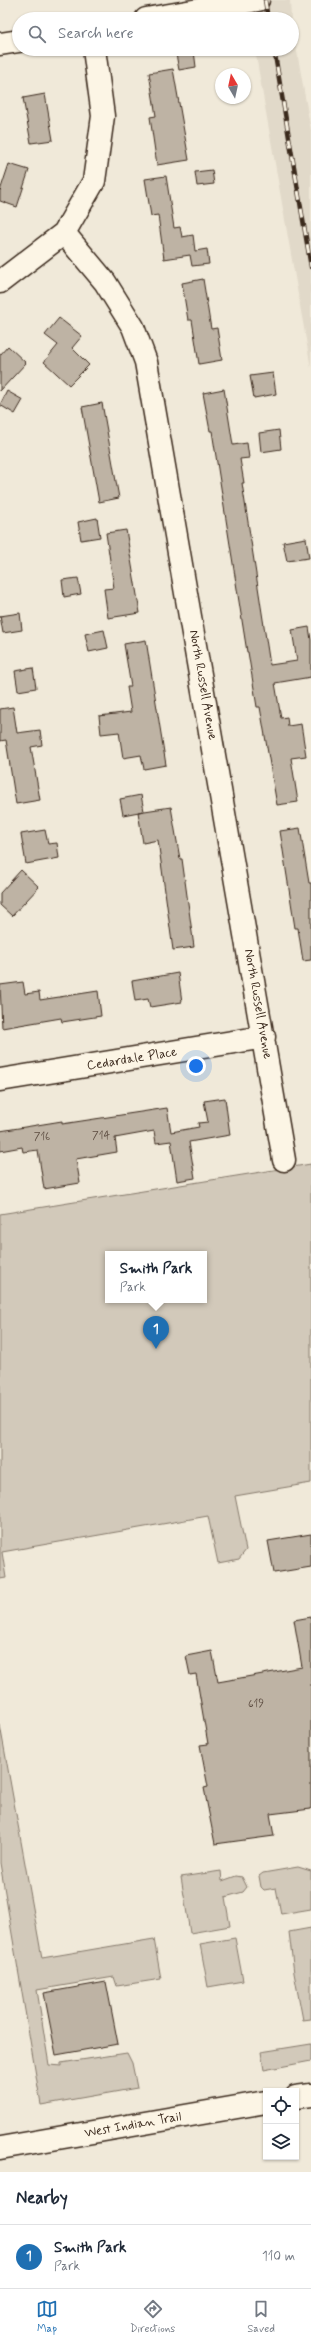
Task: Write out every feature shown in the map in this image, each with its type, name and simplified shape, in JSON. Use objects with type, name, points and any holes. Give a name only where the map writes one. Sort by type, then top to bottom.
[{"type":"street","points":[[175,12],[208,4],[258,0]]},
{"type":"street","points":[[0,44],[12,42]]},
{"type":"street","points":[[0,282],[64,233],[94,181],[103,116],[95,56]]},
{"type":"street","name":"North Russell Avenue","points":[[64,233],[104,282],[133,327],[146,362],[264,1037],[284,1160]]},
{"type":"street","name":"Cedardale Place","points":[[0,1080],[264,1037]]},
{"type":"street","points":[[299,2096],[311,2094]]},
{"type":"street","name":"West Indian Trail","points":[[0,2148],[263,2103]]},
{"type":"shaded area","points":[[253,0],[290,0],[291,12],[252,12]]},
{"type":"shaded area","points":[[256,56],[298,56],[311,131],[311,368]]},
{"type":"shaded area","points":[[311,1164],[311,1483],[235,1496],[246,1550],[239,1559],[218,1563],[208,1516],[2,1552],[6,1578],[0,1579],[0,1214]]},
{"type":"shaded area","points":[[0,1725],[42,1958],[154,1939],[161,1979],[117,1986],[114,1977],[37,1990],[49,2065],[61,2066],[61,2063],[127,2053],[132,2063],[137,2088],[41,2105],[0,1863]]},
{"type":"shaded area","points":[[298,1867],[311,1871],[311,1909],[281,1914],[276,1888],[264,1890],[261,1887],[259,1876],[263,1873]]},
{"type":"shaded area","points":[[221,1871],[222,1881],[236,1876],[242,1877],[247,1887],[243,1892],[225,1897],[230,1926],[190,1933],[181,1877]]},
{"type":"shaded area","points":[[311,1928],[311,2019],[303,2020],[294,1973],[289,1932]]},
{"type":"shaded area","points":[[235,1938],[243,1981],[208,1987],[200,1944]]},
{"type":"shaded area","points":[[311,2044],[311,2061],[264,2070],[261,2052]]},
{"type":"building","points":[[176,56],[195,56],[196,67],[179,70]]},
{"type":"building","points":[[173,69],[189,160],[157,165],[150,117],[156,116],[149,73]]},
{"type":"building","points":[[45,94],[53,140],[31,143],[23,98]]},
{"type":"building","points":[[9,164],[29,170],[17,207],[0,201],[0,191]]},
{"type":"building","points":[[212,170],[214,184],[197,186],[195,172]]},
{"type":"building","points":[[166,176],[174,228],[180,227],[182,237],[193,235],[195,251],[207,249],[209,264],[192,266],[190,255],[164,259],[158,215],[151,216],[145,179]]},
{"type":"building","points":[[203,279],[211,329],[217,328],[222,360],[199,364],[192,320],[188,320],[182,283]]},
{"type":"building","points":[[59,318],[82,336],[72,348],[89,365],[69,385],[44,362],[58,345],[45,335]]},
{"type":"building","points":[[8,346],[26,363],[0,391],[0,355]]},
{"type":"building","points":[[273,373],[276,394],[254,398],[250,376]]},
{"type":"building","points":[[224,389],[233,445],[247,443],[249,458],[240,459],[244,483],[242,483],[270,665],[297,661],[292,630],[309,627],[311,640],[311,677],[275,683],[281,718],[287,717],[288,726],[301,724],[306,756],[291,758],[298,802],[277,805],[260,707],[257,707],[247,652],[212,431],[210,431],[203,393]]},
{"type":"building","points":[[7,391],[23,400],[15,414],[0,405]]},
{"type":"building","points":[[102,403],[119,498],[99,502],[82,407]]},
{"type":"building","points":[[279,430],[281,449],[261,452],[259,433]]},
{"type":"building","points":[[97,518],[100,537],[81,540],[78,522]]},
{"type":"building","points":[[126,530],[140,613],[108,618],[104,589],[114,588],[106,533]]},
{"type":"building","points":[[306,538],[309,558],[287,561],[283,542]]},
{"type":"building","points":[[78,578],[81,594],[64,597],[62,580]]},
{"type":"building","points":[[20,613],[22,630],[3,633],[0,616]]},
{"type":"building","points":[[104,630],[108,648],[89,652],[85,634]]},
{"type":"building","points":[[146,640],[166,765],[144,769],[141,755],[123,758],[119,732],[101,734],[99,716],[131,712],[127,687],[131,687],[124,644]]},
{"type":"building","points":[[33,668],[36,688],[18,691],[15,671]]},
{"type":"building","points":[[13,707],[17,733],[40,730],[42,745],[31,747],[40,800],[16,804],[6,740],[0,741],[0,709]]},
{"type":"building","points":[[141,795],[144,811],[123,815],[120,799]]},
{"type":"building","points":[[171,807],[180,859],[182,859],[194,947],[173,950],[158,840],[143,843],[138,812]]},
{"type":"building","points":[[300,828],[309,883],[311,883],[311,960],[303,961],[298,928],[295,928],[280,831]]},
{"type":"building","points":[[45,830],[48,844],[57,843],[59,858],[26,864],[21,834]]},
{"type":"building","points":[[21,870],[39,887],[12,916],[0,905],[0,893]]},
{"type":"building","points":[[178,973],[182,1002],[150,1007],[148,999],[135,1001],[132,981]]},
{"type":"building","points":[[23,982],[25,994],[39,992],[40,1000],[98,991],[101,1016],[62,1022],[61,1018],[2,1028],[0,985]]},
{"type":"building","points":[[225,1098],[230,1135],[189,1142],[195,1178],[177,1181],[171,1141],[156,1143],[154,1131],[115,1138],[117,1152],[76,1159],[80,1183],[44,1189],[38,1150],[23,1152],[22,1147],[0,1151],[0,1131],[62,1121],[62,1124],[167,1108],[171,1132],[199,1127],[198,1123],[208,1122],[204,1101]]},
{"type":"building","points":[[311,1534],[311,1567],[274,1573],[268,1541]]},
{"type":"building","points":[[311,1617],[311,1809],[270,1814],[274,1836],[215,1844],[204,1788],[208,1787],[200,1745],[208,1744],[196,1674],[190,1675],[186,1656],[212,1651],[218,1682],[302,1667],[294,1620]]},
{"type":"building","points":[[106,1982],[118,2044],[56,2055],[44,1993]]},
{"type":"railway","points":[[265,0],[267,12]]},
{"type":"railway","points":[[275,56],[311,267]]},
{"type":"place","name":"Smith Park","points":[[156,1349]]}]
